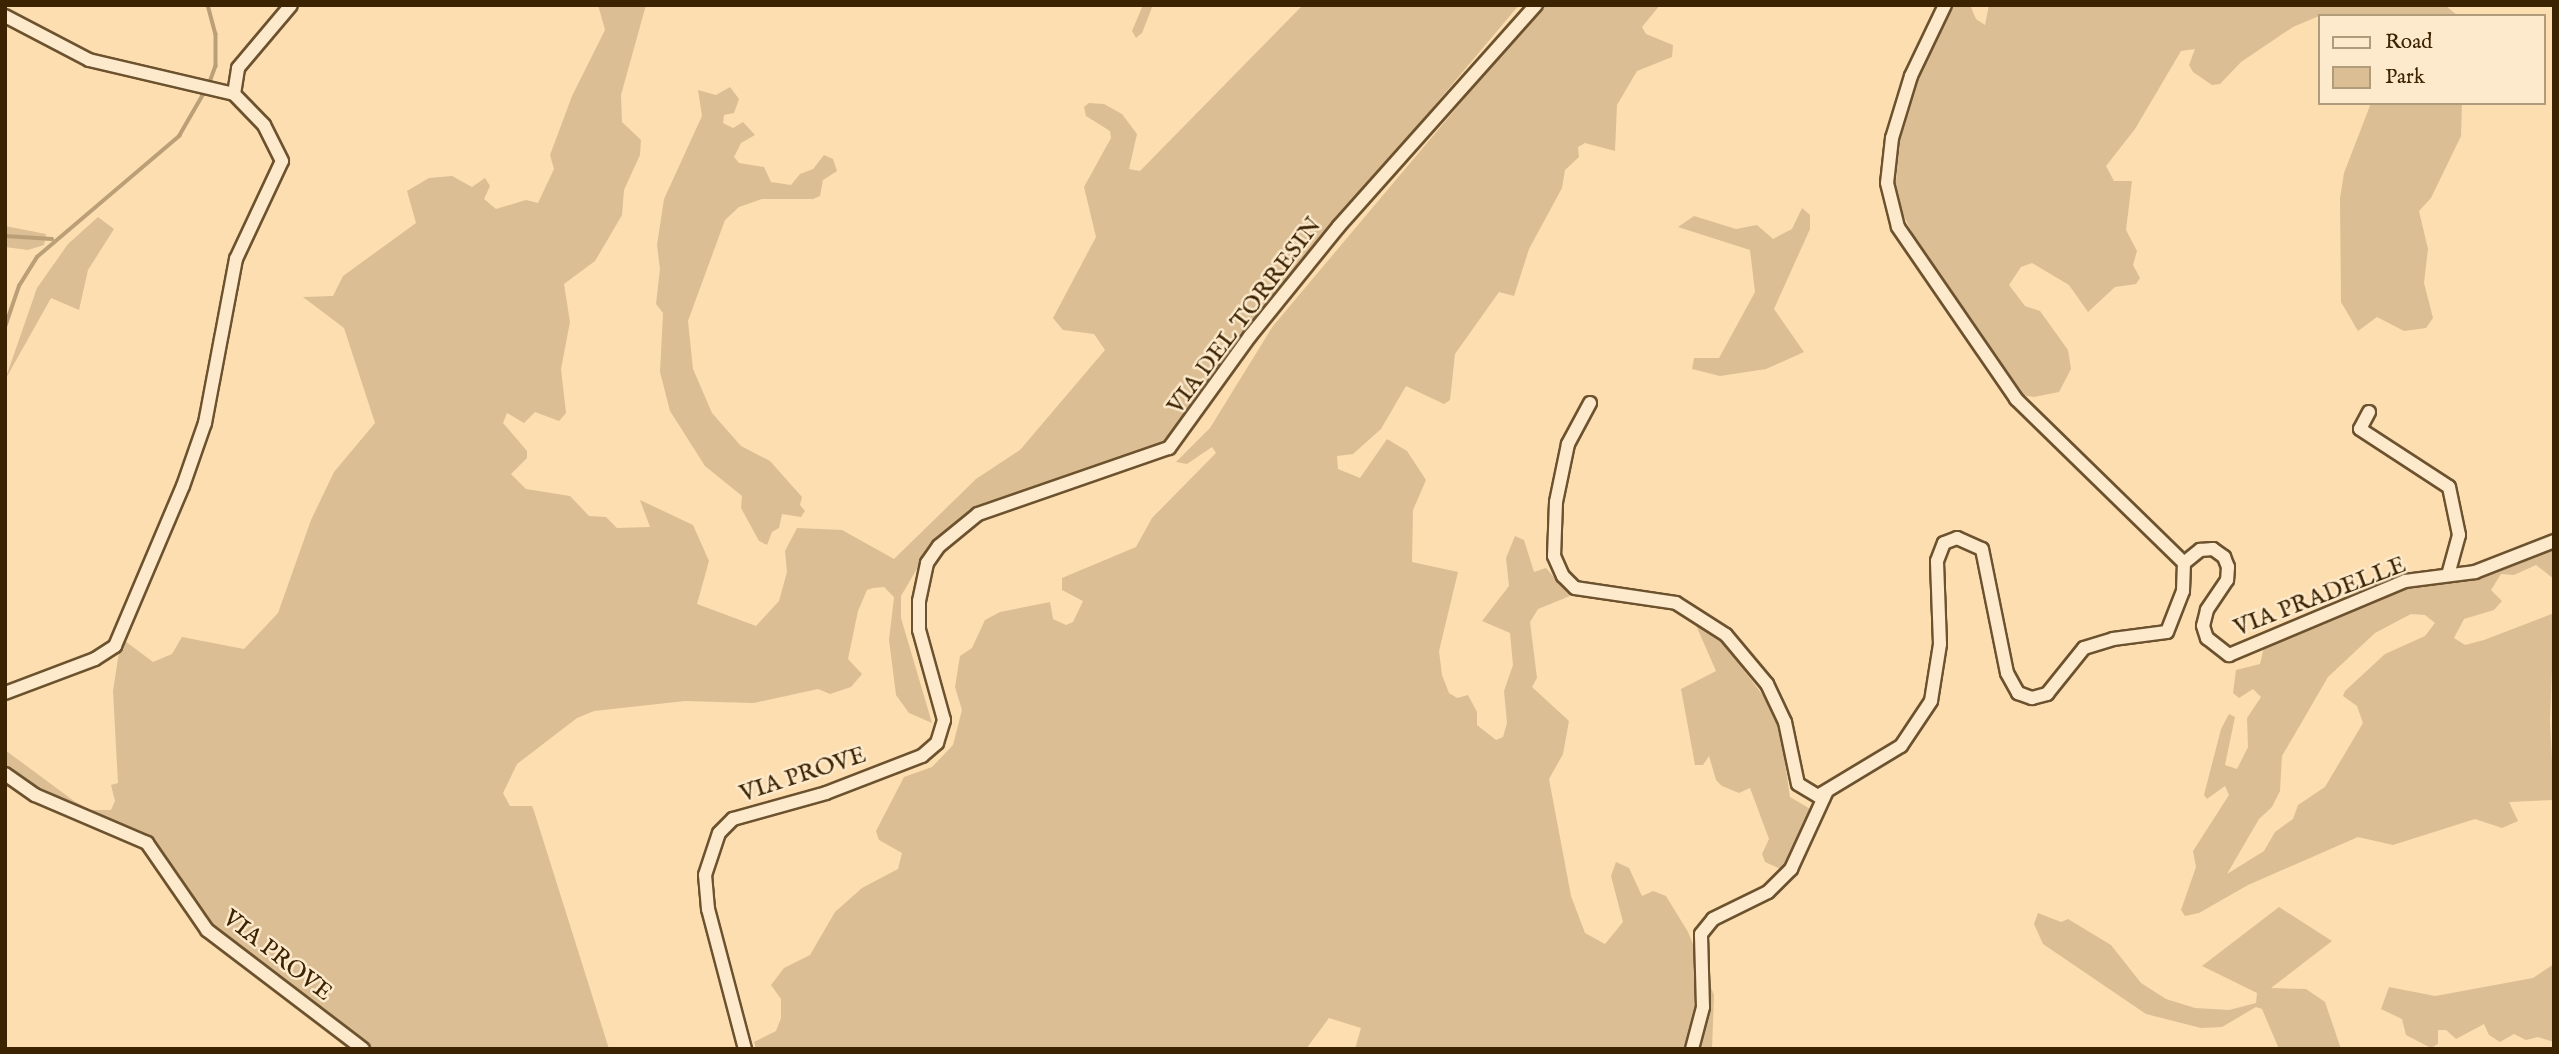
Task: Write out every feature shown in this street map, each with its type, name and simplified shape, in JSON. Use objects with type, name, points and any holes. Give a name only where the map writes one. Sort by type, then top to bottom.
[{"type":"street","points":[[230,93],[237,68],[292,5]]},
{"type":"street","name":"VIA DEL TORRESIN","points":[[928,563],[939,546],[978,514],[1169,449],[1250,336],[1339,226],[1536,5]]},
{"type":"street","points":[[1590,403],[1568,444],[1554,515],[1554,556],[1563,576],[1575,588],[1676,603],[1726,635],[1767,684],[1778,704],[1798,784],[1810,794],[1826,793],[1901,746],[1931,701],[1940,644],[1937,561],[1944,543],[1957,538],[1982,549],[2007,673],[2018,694],[2032,698],[2047,694],[2084,648],[2113,639],[2167,632],[2183,591],[2184,563],[2016,399],[1898,227],[1887,183],[1892,138],[1911,76],[1945,5]]},
{"type":"street","points":[[5,16],[89,60],[230,93],[264,125],[282,161],[236,259],[205,423],[183,486],[115,646],[95,659],[5,693]]},
{"type":"street","points":[[2369,412],[2360,429],[2449,486],[2459,535],[2448,575]]},
{"type":"street","name":"VIA PRADELLE","points":[[2184,563],[2200,550],[2213,549],[2224,557],[2227,580],[2207,610],[2203,625],[2207,638],[2229,655],[2404,581],[2475,572],[2554,541]]},
{"type":"street","name":"VIA PROVE","points":[[745,1049],[708,909],[705,875],[711,848],[733,819],[826,793],[922,756],[937,743],[944,720],[919,630],[919,601],[928,563]]},
{"type":"street","name":"VIA PROVE","points":[[5,774],[35,795],[146,844],[207,930],[363,1049]]},
{"type":"street","points":[[1692,1049],[1703,1007],[1698,950],[1702,934],[1713,919],[1768,892],[1791,869],[1826,793]]},
{"type":"green space","points":[[598,5],[646,5],[621,95],[622,122],[641,140],[640,155],[624,190],[622,215],[608,239],[595,261],[564,284],[570,322],[561,369],[566,413],[559,421],[535,412],[524,423],[507,413],[503,423],[527,451],[527,458],[511,474],[526,489],[570,496],[589,516],[606,517],[617,528],[650,527],[640,500],[693,525],[709,561],[697,604],[756,626],[779,601],[787,572],[785,551],[797,528],[842,530],[894,559],[976,479],[1020,450],[1105,350],[1094,334],[1063,330],[1053,318],[1096,237],[1084,187],[1111,138],[1110,131],[1086,116],[1084,107],[1089,103],[1104,104],[1122,114],[1137,134],[1129,169],[1140,171],[1303,5],[1519,5],[1254,320],[1175,441],[987,514],[925,555],[901,596],[901,618],[932,723],[909,713],[896,695],[889,640],[894,597],[884,587],[873,588],[867,590],[858,611],[848,659],[862,674],[851,687],[830,694],[818,689],[754,703],[685,701],[594,711],[577,718],[517,764],[503,793],[510,806],[532,806],[609,1049],[367,1049],[201,927],[145,840],[25,780],[5,765],[5,750],[74,801],[90,810],[111,810],[115,801],[111,785],[118,783],[113,691],[119,652],[125,641],[153,662],[172,654],[182,637],[244,649],[278,613],[311,520],[334,472],[375,423],[344,328],[303,297],[333,296],[343,276],[416,223],[407,191],[429,178],[452,176],[472,187],[485,178],[490,186],[484,199],[496,209],[526,200],[538,203],[554,169],[550,155],[572,96],[605,30]]},
{"type":"green space","points":[[1143,5],[1153,5],[1142,33],[1136,38],[1132,31]]},
{"type":"green space","points":[[1543,5],[1660,5],[1642,27],[1646,34],[1673,45],[1672,57],[1637,71],[1617,105],[1615,151],[1585,143],[1578,147],[1579,157],[1565,170],[1562,188],[1529,249],[1514,296],[1499,292],[1455,354],[1450,400],[1444,404],[1406,386],[1381,429],[1353,454],[1337,456],[1338,469],[1360,478],[1387,439],[1407,451],[1426,480],[1413,510],[1412,562],[1458,572],[1439,651],[1442,675],[1449,693],[1457,698],[1468,695],[1477,712],[1477,725],[1496,740],[1503,737],[1507,723],[1504,691],[1513,665],[1510,633],[1482,621],[1509,586],[1506,558],[1515,536],[1524,540],[1534,572],[1546,568],[1570,596],[1538,609],[1530,622],[1537,678],[1532,687],[1569,721],[1563,754],[1549,779],[1571,896],[1585,933],[1605,944],[1623,922],[1611,876],[1616,862],[1629,868],[1642,896],[1653,891],[1666,896],[1688,932],[1714,995],[1712,1049],[1355,1049],[1361,1028],[1329,1018],[1306,1049],[756,1049],[754,1042],[776,1031],[781,1018],[781,999],[771,985],[784,968],[810,955],[835,912],[862,888],[898,869],[902,853],[879,840],[876,831],[904,777],[932,767],[953,745],[962,710],[955,687],[960,656],[972,648],[985,620],[1000,612],[1050,602],[1053,619],[1066,625],[1073,622],[1083,601],[1062,590],[1062,578],[1136,547],[1152,518],[1216,453],[1212,447],[1187,464],[1176,462],[1210,428],[1273,326]]},
{"type":"green space","points":[[1947,5],[1970,5],[1976,19],[1985,25],[1989,5],[2445,5],[2456,14],[2318,14],[2318,16],[2293,27],[2241,62],[2220,84],[2212,85],[2193,72],[2189,65],[2195,49],[2181,51],[2135,129],[2106,166],[2114,181],[2132,181],[2126,230],[2137,251],[2133,265],[2140,278],[2136,284],[2115,287],[2088,312],[2069,285],[2032,263],[2021,267],[2009,285],[2025,306],[2040,311],[2068,350],[2071,369],[2059,392],[2034,397],[2022,395],[1921,251],[1895,198],[1900,117]]},
{"type":"green space","points":[[730,87],[739,99],[734,113],[724,115],[723,123],[733,128],[743,122],[755,135],[741,143],[734,157],[739,163],[764,167],[771,182],[791,185],[800,174],[813,169],[824,155],[833,159],[837,171],[823,180],[820,196],[813,199],[762,199],[739,207],[725,220],[688,321],[693,369],[712,413],[741,446],[770,461],[802,497],[800,505],[805,511],[801,517],[782,514],[779,528],[772,532],[767,545],[759,541],[741,508],[742,496],[705,466],[670,411],[660,372],[663,313],[656,304],[660,269],[657,245],[664,199],[702,116],[698,90],[716,95]]},
{"type":"green space","points":[[2370,105],[2462,105],[2461,136],[2431,198],[2419,211],[2428,249],[2424,283],[2433,318],[2426,328],[2404,331],[2377,317],[2358,331],[2341,302],[2340,198],[2344,173]]},
{"type":"green space","points":[[1802,208],[1810,215],[1810,229],[1774,309],[1804,352],[1766,369],[1720,376],[1692,369],[1694,358],[1719,358],[1755,292],[1750,250],[1678,227],[1694,216],[1736,229],[1757,225],[1773,239],[1792,229]]},
{"type":"green space","points":[[98,217],[114,229],[88,270],[79,310],[51,298],[5,380],[37,288],[68,244]]},
{"type":"green space","points":[[5,226],[46,234],[44,245],[28,250],[5,247]]},
{"type":"green space","points":[[2554,541],[2554,579],[2536,565],[2514,575],[2501,574],[2491,590],[2502,601],[2494,610],[2464,619],[2454,638],[2465,645],[2554,613],[2550,722],[2554,800],[2509,802],[2518,821],[2502,828],[2475,819],[2393,845],[2358,837],[2248,885],[2199,913],[2185,916],[2181,910],[2196,867],[2193,851],[2229,795],[2225,786],[2207,799],[2204,795],[2221,729],[2229,714],[2235,717],[2225,765],[2237,769],[2248,747],[2247,718],[2261,697],[2253,689],[2239,698],[2233,693],[2236,670],[2260,664],[2265,643],[2400,586]],"holes":[[[2411,614],[2425,615],[2435,623],[2425,636],[2385,654],[2345,691],[2343,696],[2357,706],[2363,723],[2325,787],[2298,805],[2293,819],[2275,832],[2264,851],[2227,874],[2259,819],[2272,807],[2280,791],[2282,756],[2328,677],[2375,633]]]},
{"type":"green space","points":[[1695,623],[1723,643],[1778,715],[1790,797],[1812,810],[1800,847],[1783,870],[1765,862],[1762,854],[1769,839],[1750,788],[1739,793],[1722,786],[1716,780],[1709,756],[1703,765],[1695,765],[1681,689],[1716,671]]},
{"type":"green space","points":[[2279,907],[2332,941],[2271,988],[2306,989],[2325,1002],[2341,1049],[2279,1049],[2262,1009],[2256,1007],[2222,1027],[2201,1028],[2146,1014],[2043,944],[2034,924],[2038,913],[2061,922],[2068,919],[2111,945],[2141,983],[2166,999],[2195,1008],[2229,1010],[2256,1003],[2257,993],[2202,966]]},
{"type":"green space","points":[[2554,964],[2554,1042],[2538,1037],[2526,1040],[2514,1034],[2500,1042],[2489,1035],[2484,1024],[2456,1039],[2446,1030],[2438,1030],[2438,1044],[2431,1048],[2406,1035],[2402,1019],[2381,1009],[2389,987],[2435,996],[2533,978]]},
{"type":"waterway","points":[[208,5],[216,34],[216,66],[209,85]]},
{"type":"waterway","points":[[5,327],[19,286],[37,257],[179,136],[205,91]]},
{"type":"waterway","points":[[5,236],[52,239]]}]
